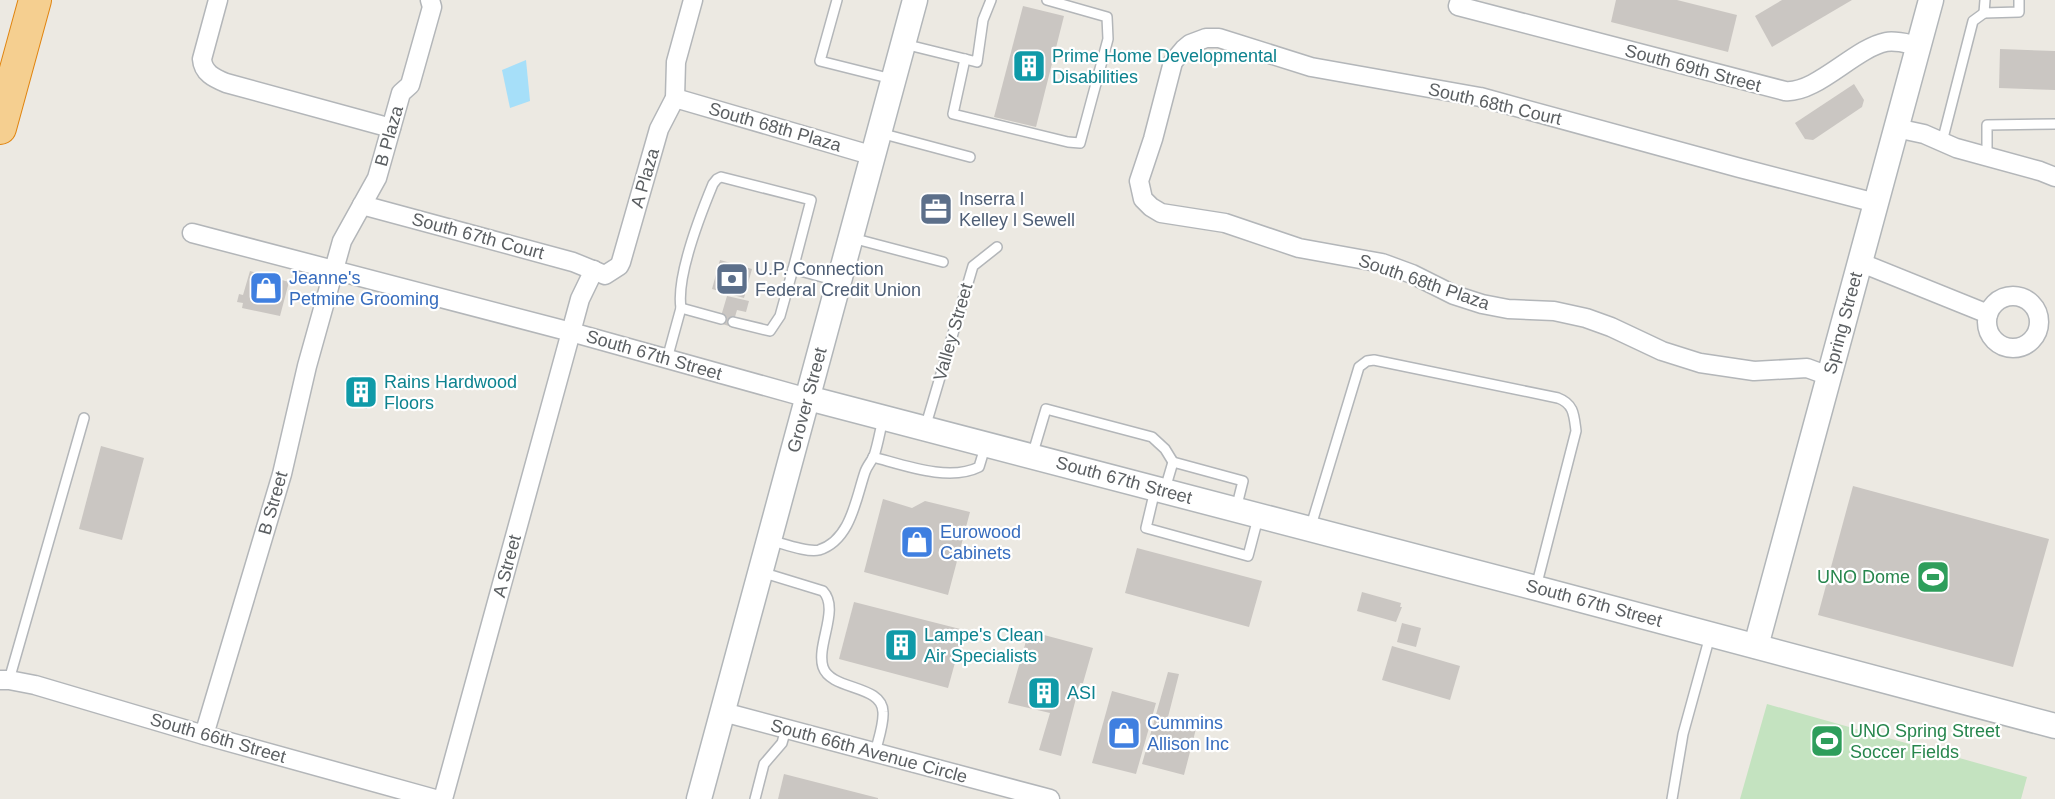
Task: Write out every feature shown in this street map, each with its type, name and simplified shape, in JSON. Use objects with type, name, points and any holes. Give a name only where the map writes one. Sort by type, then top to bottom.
[{"type":"highway","points":[[0,128],[36,0]]},
{"type":"street","points":[[218,0],[202,59],[202,64],[215,79],[391,128]]},
{"type":"street","name":"B Plaza","points":[[334,270],[342,241],[377,178],[401,93],[410,85],[432,7],[430,0]]},
{"type":"street","name":"A Plaza","points":[[594,270],[605,275],[619,266],[621,262],[659,129],[675,98],[675,62],[693,0]]},
{"type":"street","name":"Grover Street","points":[[699,799],[915,0]]},
{"type":"street","name":"Spring Street","points":[[1756,646],[1931,0]]},
{"type":"street","name":"South 69th Street","points":[[1459,3],[1785,92],[1804,88],[1870,48],[1883,43],[1899,42],[1919,46]]},
{"type":"street","name":"South 68th Court","points":[[1160,114],[1173,62],[1184,48],[1206,38],[1219,39],[1311,68],[1480,97],[1876,203]]},
{"type":"street","name":"South 68th Plaza","points":[[675,98],[877,145]]},
{"type":"street","name":"South 68th Plaza","points":[[1160,114],[1139,181],[1143,199],[1161,213],[1226,223],[1299,248],[1382,263],[1412,274],[1454,295],[1482,304],[1508,309],[1554,311],[1586,318],[1662,351],[1700,363],[1754,371],[1807,368],[1829,376]]},
{"type":"street","points":[[1896,128],[1924,134],[1956,148],[2055,177]]},
{"type":"street","name":"South 67th Court","points":[[362,205],[573,262],[594,270]]},
{"type":"street","name":"South 67th Street","points":[[192,233],[571,332],[808,398],[2055,726]]},
{"type":"street","points":[[1859,262],[1988,314]]},
{"type":"street","name":"B Street","points":[[204,735],[282,474],[334,270]]},
{"type":"street","points":[[571,332],[580,299],[594,270]]},
{"type":"street","name":"A Street","points":[[443,799],[571,332]]},
{"type":"street","name":"South 66th Street","points":[[4,680],[35,685],[435,799]]},
{"type":"street","name":"South 66th Avenue Circle","points":[[723,712],[1050,799]]},
{"type":"lane","points":[[837,0],[820,61],[894,80]]},
{"type":"lane","points":[[904,44],[976,62],[983,21],[991,0]]},
{"type":"lane","points":[[965,59],[953,114],[1080,143],[1108,39],[1107,16],[1047,0]]},
{"type":"lane","points":[[1984,13],[1985,0]]},
{"type":"lane","points":[[1942,142],[1972,21],[1984,13],[2019,12],[2019,0]]},
{"type":"lane","points":[[1987,156],[1987,125],[2055,124]]},
{"type":"lane","points":[[877,145],[970,158]]},
{"type":"lane","points":[[667,359],[681,308],[680,292],[694,233],[713,184],[721,177],[811,200],[780,316],[770,331],[733,322]]},
{"type":"lane","points":[[852,238],[943,261]]},
{"type":"lane","name":"Valley Street","points":[[925,428],[973,266],[997,247]]},
{"type":"lane","points":[[793,269],[839,282]]},
{"type":"lane","points":[[681,308],[721,319]]},
{"type":"lane","points":[[1310,529],[1359,367],[1367,361],[1374,360],[1558,398],[1566,401],[1572,408],[1576,431],[1536,588]]},
{"type":"lane","points":[[1032,456],[1046,409],[1152,437],[1166,449],[1173,462],[1243,481],[1236,509]]},
{"type":"lane","points":[[769,540],[813,551],[830,544],[848,524],[856,506],[866,470],[873,457],[883,417]]},
{"type":"lane","points":[[4,680],[84,418]]},
{"type":"lane","points":[[873,457],[909,467],[955,474],[969,472],[979,467],[986,443]]},
{"type":"lane","points":[[1173,462],[1160,489],[1146,528],[1248,556],[1259,515]]},
{"type":"lane","points":[[761,572],[823,591],[827,595],[829,605],[822,658],[823,668],[835,679],[876,697],[882,703],[884,713],[875,753]]},
{"type":"lane","points":[[1672,799],[1683,734],[1710,634]]},
{"type":"lane","points":[[755,799],[764,764],[782,743],[786,729]]},
{"type":"green space","name":"UNO Spring Street Soccer Fields","points":[[1767,704],[2027,777],[2021,799],[1740,799]]},
{"type":"water","points":[[526,60],[530,101],[510,108],[502,70]]},
{"type":"building","points":[[1616,0],[1677,0],[1737,15],[1728,52],[1611,22]]},
{"type":"building","points":[[1782,0],[1852,0],[1772,47],[1755,16]]},
{"type":"building","name":"Prime Home Developmental Disabilities","points":[[1023,6],[1064,16],[1036,127],[994,117]]},
{"type":"building","points":[[2000,49],[2055,51],[2055,90],[1999,88]]},
{"type":"building","points":[[1854,84],[1864,100],[1862,107],[1813,140],[1805,139],[1795,123]]},
{"type":"building","name":"U.P. Connection Federal Credit Union","points":[[720,260],[752,269],[744,298],[712,289]]},
{"type":"building","name":"Jeanne's Petmine Grooming","points":[[250,271],[289,282],[280,316],[242,308],[243,303],[237,302],[239,294],[243,295]]},
{"type":"building","points":[[727,296],[749,301],[746,312],[737,310],[732,327],[719,323]]},
{"type":"building","name":"Rains Hardwood Floors","points":[[355,375],[374,380],[367,409],[348,404]]},
{"type":"building","points":[[101,446],[144,458],[122,540],[79,529]]},
{"type":"building","name":"UNO Dome","points":[[1853,486],[2049,539],[2013,667],[1818,615]]},
{"type":"building","name":"Eurowood Cabinets","points":[[883,499],[912,508],[925,501],[970,512],[948,595],[864,572]]},
{"type":"building","points":[[1137,548],[1262,581],[1249,627],[1125,593]]},
{"type":"building","points":[[1362,592],[1401,603],[1400,607],[1402,607],[1396,622],[1357,611]]},
{"type":"building","name":"Lampe's Clean Air Specialists","points":[[854,602],[964,630],[948,688],[839,659]]},
{"type":"building","points":[[1402,623],[1421,628],[1416,647],[1397,642]]},
{"type":"building","name":"ASI","points":[[1029,631],[1093,648],[1083,683],[1080,683],[1061,756],[1039,750],[1050,713],[1008,703]]},
{"type":"building","points":[[1392,646],[1460,666],[1450,700],[1382,680]]},
{"type":"building","points":[[1168,672],[1179,674],[1168,717],[1197,725],[1184,775],[1142,764]]},
{"type":"building","name":"Cummins Allison Inc","points":[[1112,691],[1156,703],[1136,774],[1092,763]]},
{"type":"building","points":[[784,774],[878,798],[878,799],[778,799]]},
{"type":"place","name":"Prime Home Developmental Disabilities","points":[[1029,66]]},
{"type":"place","name":"Inserra l Kelley l Sewell","points":[[936,209]]},
{"type":"place","name":"U.P. Connection Federal Credit Union","points":[[732,279]]},
{"type":"place","name":"Jeanne's Petmine Grooming","points":[[266,288]]},
{"type":"place","name":"Rains Hardwood Floors","points":[[361,392]]},
{"type":"place","name":"Eurowood Cabinets","points":[[917,542]]},
{"type":"place","name":"UNO Dome","points":[[1933,577]]},
{"type":"place","name":"Lampe's Clean Air Specialists","points":[[901,645]]},
{"type":"place","name":"ASI","points":[[1044,693]]},
{"type":"place","name":"Cummins Allison Inc","points":[[1124,733]]},
{"type":"place","name":"UNO Spring Street Soccer Fields","points":[[1827,741]]}]
